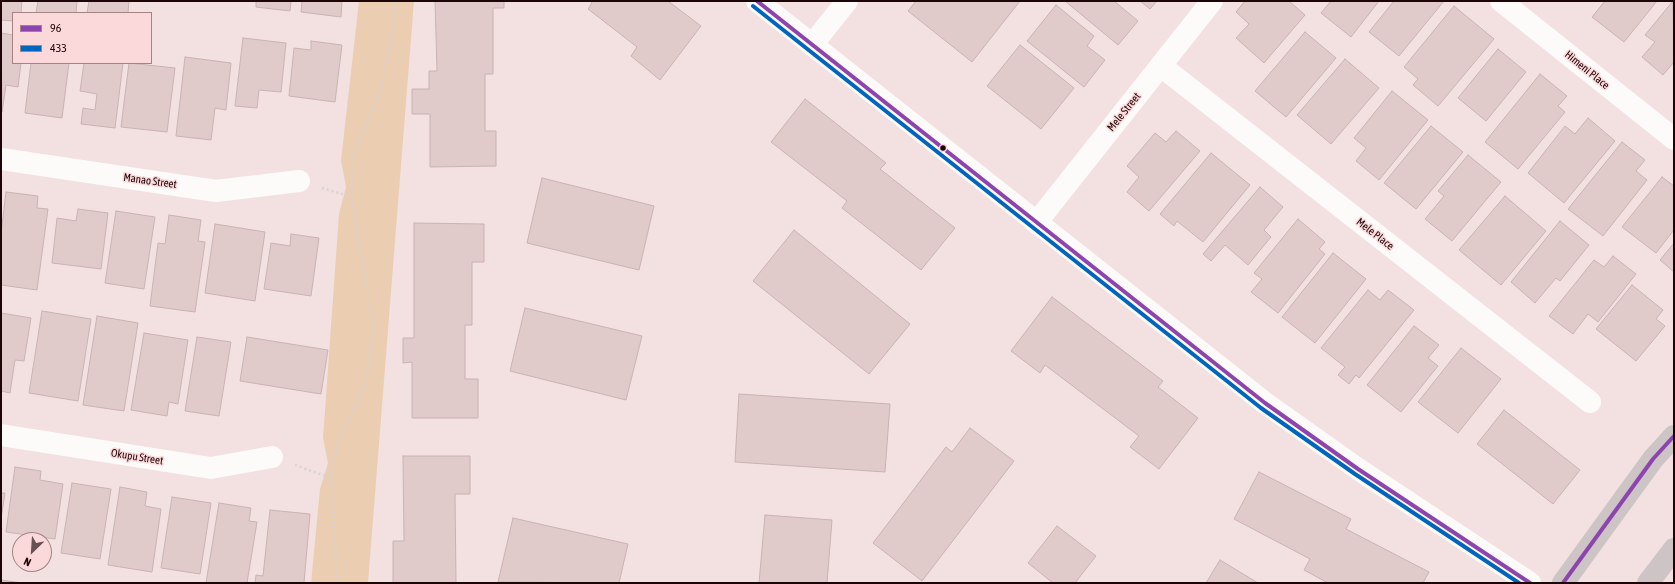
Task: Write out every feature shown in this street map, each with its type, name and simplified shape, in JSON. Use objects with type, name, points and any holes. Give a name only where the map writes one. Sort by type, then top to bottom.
[{"type":"main road","points":[[1562,583],[1653,459],[1674,436]]},
{"type":"main road","points":[[1648,583],[1674,549]]},
{"type":"street","points":[[757,1],[1265,403],[1358,469],[1530,583]]},
{"type":"street","points":[[812,45],[847,1]]},
{"type":"street","name":"Mele Street","points":[[1036,223],[1212,1]]},
{"type":"street","name":"Himeni Place","points":[[1501,1],[1674,139]]},
{"type":"street","name":"Mele Place","points":[[1161,66],[1590,402]]},
{"type":"street","name":"Manao Street","points":[[1,159],[216,191],[299,181]]},
{"type":"street","name":"Okupu Street","points":[[1,435],[211,468],[272,457]]},
{"type":"path","points":[[338,583],[331,478],[337,445],[365,385],[374,328],[352,197],[352,161],[382,85],[392,35],[395,1]]},
{"type":"path","points":[[299,181],[352,197]]},
{"type":"path","points":[[272,457],[331,478]]},
{"type":"shaded area","points":[[359,1],[414,1],[368,583],[311,583],[320,489],[328,463],[323,438],[339,214],[346,187],[341,160]]},
{"type":"building","points":[[1,1],[22,1],[21,12],[12,12],[12,21],[1,20]]},
{"type":"building","points":[[38,1],[77,1],[76,12],[36,12]]},
{"type":"building","points":[[89,1],[129,1],[128,12],[87,12]]},
{"type":"building","points":[[256,1],[291,1],[290,11],[256,7]]},
{"type":"building","points":[[302,1],[342,1],[341,17],[301,12]]},
{"type":"building","points":[[435,1],[504,1],[504,8],[493,8],[493,74],[485,74],[485,131],[496,131],[496,166],[430,167],[430,114],[412,114],[412,89],[429,89],[429,71],[437,71]]},
{"type":"building","points":[[590,1],[668,1],[701,26],[660,80],[631,56],[637,47],[588,9],[592,3]]},
{"type":"building","points":[[916,1],[1020,1],[972,62],[908,11]]},
{"type":"building","points":[[1065,1],[1114,1],[1138,21],[1118,45]]},
{"type":"building","points":[[1140,1],[1157,1],[1150,9]]},
{"type":"building","points":[[1245,1],[1289,1],[1305,15],[1264,63],[1236,38],[1249,24],[1236,12]]},
{"type":"building","points":[[1331,1],[1379,1],[1351,37],[1321,13]]},
{"type":"building","points":[[1394,1],[1444,1],[1399,56],[1369,32]]},
{"type":"building","points":[[1605,1],[1657,1],[1624,42],[1592,17]]},
{"type":"building","points":[[1673,1],[1674,62],[1663,75],[1642,57],[1655,42],[1645,35]]},
{"type":"building","points":[[1056,5],[1094,36],[1087,46],[1105,60],[1084,87],[1027,41]]},
{"type":"building","points":[[1454,6],[1494,39],[1438,106],[1413,85],[1418,79],[1404,67]]},
{"type":"building","points":[[1305,32],[1336,58],[1286,117],[1255,91]]},
{"type":"building","points":[[1,33],[12,35],[12,64],[21,64],[18,87],[6,85],[2,112]]},
{"type":"building","points":[[243,38],[286,43],[281,92],[259,90],[257,108],[235,106]]},
{"type":"building","points":[[311,41],[342,45],[335,102],[289,96],[294,48],[311,50]]},
{"type":"building","points":[[1020,45],[1074,88],[1041,129],[987,86]]},
{"type":"building","points":[[1498,49],[1526,72],[1486,121],[1458,98]]},
{"type":"building","points":[[185,57],[231,63],[226,110],[215,108],[211,140],[176,136]]},
{"type":"building","points":[[1345,59],[1379,88],[1331,144],[1297,115]]},
{"type":"building","points":[[31,64],[69,64],[62,118],[25,113]]},
{"type":"building","points":[[84,64],[123,64],[115,128],[81,124],[83,108],[95,110],[97,94],[80,91]]},
{"type":"building","points":[[129,64],[175,68],[167,132],[121,127]]},
{"type":"building","points":[[1540,74],[1567,96],[1558,106],[1565,112],[1518,169],[1485,142]]},
{"type":"building","points":[[1392,91],[1428,120],[1379,180],[1356,161],[1366,148],[1354,138]]},
{"type":"building","points":[[805,99],[886,163],[880,169],[955,228],[921,270],[842,208],[847,201],[771,142]]},
{"type":"building","points":[[1588,118],[1615,141],[1564,203],[1528,173],[1565,126],[1575,134]]},
{"type":"building","points":[[1431,126],[1463,152],[1416,209],[1384,183]]},
{"type":"building","points":[[1176,131],[1200,151],[1149,211],[1127,192],[1139,177],[1127,166],[1155,133],[1166,142]]},
{"type":"building","points":[[1622,142],[1645,160],[1636,171],[1647,180],[1603,236],[1568,209]]},
{"type":"building","points":[[1211,153],[1250,185],[1203,242],[1177,221],[1174,226],[1160,214]]},
{"type":"building","points":[[1468,155],[1501,182],[1452,241],[1425,219],[1444,196],[1438,191]]},
{"type":"building","points":[[1662,177],[1674,186],[1674,230],[1656,253],[1622,227]]},
{"type":"building","points":[[542,178],[654,206],[639,270],[527,243]]},
{"type":"building","points":[[1260,187],[1283,207],[1264,230],[1271,237],[1248,265],[1225,245],[1211,261],[1203,254]]},
{"type":"building","points":[[6,192],[38,196],[37,208],[48,209],[37,290],[1,285],[1,234]]},
{"type":"building","points":[[1505,196],[1546,231],[1501,285],[1459,250]]},
{"type":"building","points":[[78,209],[108,213],[101,269],[52,263],[57,218],[76,221]]},
{"type":"building","points":[[116,211],[155,217],[144,289],[105,283]]},
{"type":"building","points":[[169,215],[201,220],[198,241],[205,242],[195,312],[150,306],[158,243],[165,244]]},
{"type":"building","points":[[1298,219],[1325,242],[1319,249],[1325,254],[1278,313],[1251,292],[1262,279],[1254,273]]},
{"type":"building","points":[[1560,221],[1589,245],[1560,281],[1556,278],[1535,303],[1511,282]]},
{"type":"building","points":[[414,223],[484,224],[484,262],[472,262],[472,325],[465,325],[465,379],[478,379],[478,418],[412,418],[412,362],[403,363],[403,338],[414,338]]},
{"type":"building","points":[[215,224],[265,232],[255,301],[205,293]]},
{"type":"building","points":[[794,230],[910,324],[869,374],[753,281]]},
{"type":"building","points":[[291,234],[319,238],[311,296],[264,289],[271,243],[290,246]]},
{"type":"building","points":[[1674,243],[1674,272],[1660,260]]},
{"type":"building","points":[[1333,253],[1366,279],[1315,343],[1282,317]]},
{"type":"building","points":[[1613,256],[1636,274],[1598,322],[1588,314],[1573,334],[1549,316],[1594,260],[1604,267]]},
{"type":"building","points":[[1632,285],[1663,310],[1656,319],[1665,326],[1636,361],[1596,329]]},
{"type":"building","points":[[1368,290],[1380,300],[1388,290],[1414,310],[1359,378],[1356,375],[1349,384],[1338,375],[1345,367],[1321,348]]},
{"type":"building","points":[[1052,297],[1163,381],[1158,387],[1198,418],[1159,469],[1130,447],[1139,436],[1045,365],[1040,373],[1011,351]]},
{"type":"building","points":[[525,308],[642,336],[626,400],[510,371]]},
{"type":"building","points":[[42,311],[91,319],[78,401],[29,393]]},
{"type":"building","points":[[1,313],[31,318],[24,361],[15,360],[10,393],[1,391]]},
{"type":"building","points":[[97,316],[138,323],[124,411],[83,405]]},
{"type":"building","points":[[1414,326],[1439,345],[1428,358],[1438,366],[1401,412],[1367,385]]},
{"type":"building","points":[[144,333],[188,340],[178,404],[169,402],[167,416],[131,410]]},
{"type":"building","points":[[197,337],[231,342],[219,416],[185,411]]},
{"type":"building","points":[[247,337],[328,350],[321,394],[240,381]]},
{"type":"building","points":[[1461,348],[1501,379],[1458,433],[1418,402]]},
{"type":"building","points":[[739,394],[890,404],[885,472],[735,462]]},
{"type":"building","points":[[1504,410],[1580,470],[1553,504],[1477,444]]},
{"type":"building","points":[[970,428],[1014,461],[922,581],[873,543],[946,447],[952,452]]},
{"type":"building","points":[[403,456],[470,456],[470,494],[455,494],[456,583],[393,583],[393,541],[404,541]]},
{"type":"building","points":[[15,467],[41,471],[40,480],[63,484],[55,539],[52,539],[52,532],[6,532]]},
{"type":"building","points":[[1259,472],[1351,519],[1346,529],[1429,572],[1423,583],[1328,583],[1304,570],[1310,559],[1234,519]]},
{"type":"building","points":[[72,483],[111,489],[100,559],[61,553]]},
{"type":"building","points":[[120,487],[147,492],[145,506],[161,509],[152,572],[108,565]]},
{"type":"building","points":[[1,493],[5,493],[1,519]]},
{"type":"building","points":[[172,497],[211,503],[200,574],[161,568]]},
{"type":"building","points":[[219,503],[251,508],[249,521],[257,522],[247,583],[206,583]]},
{"type":"building","points":[[270,510],[310,514],[304,583],[255,583],[256,575],[263,576]]},
{"type":"building","points":[[765,515],[832,520],[827,583],[759,583]]},
{"type":"building","points":[[513,518],[628,544],[619,583],[498,582]]},
{"type":"building","points":[[1057,526],[1096,556],[1075,583],[1053,583],[1028,563]]},
{"type":"building","points":[[1220,560],[1258,583],[1206,583]]},
{"type":"building","points":[[1,580],[22,583],[1,583]]},
{"type":"transit line","name":"96","points":[[757,1],[1265,403],[1358,469],[1530,583]]},
{"type":"transit line","name":"433","points":[[753,6],[1261,408],[1355,474],[1519,583]]},
{"type":"transit line","name":"96","points":[[1563,583],[1653,459],[1674,436]]}]
